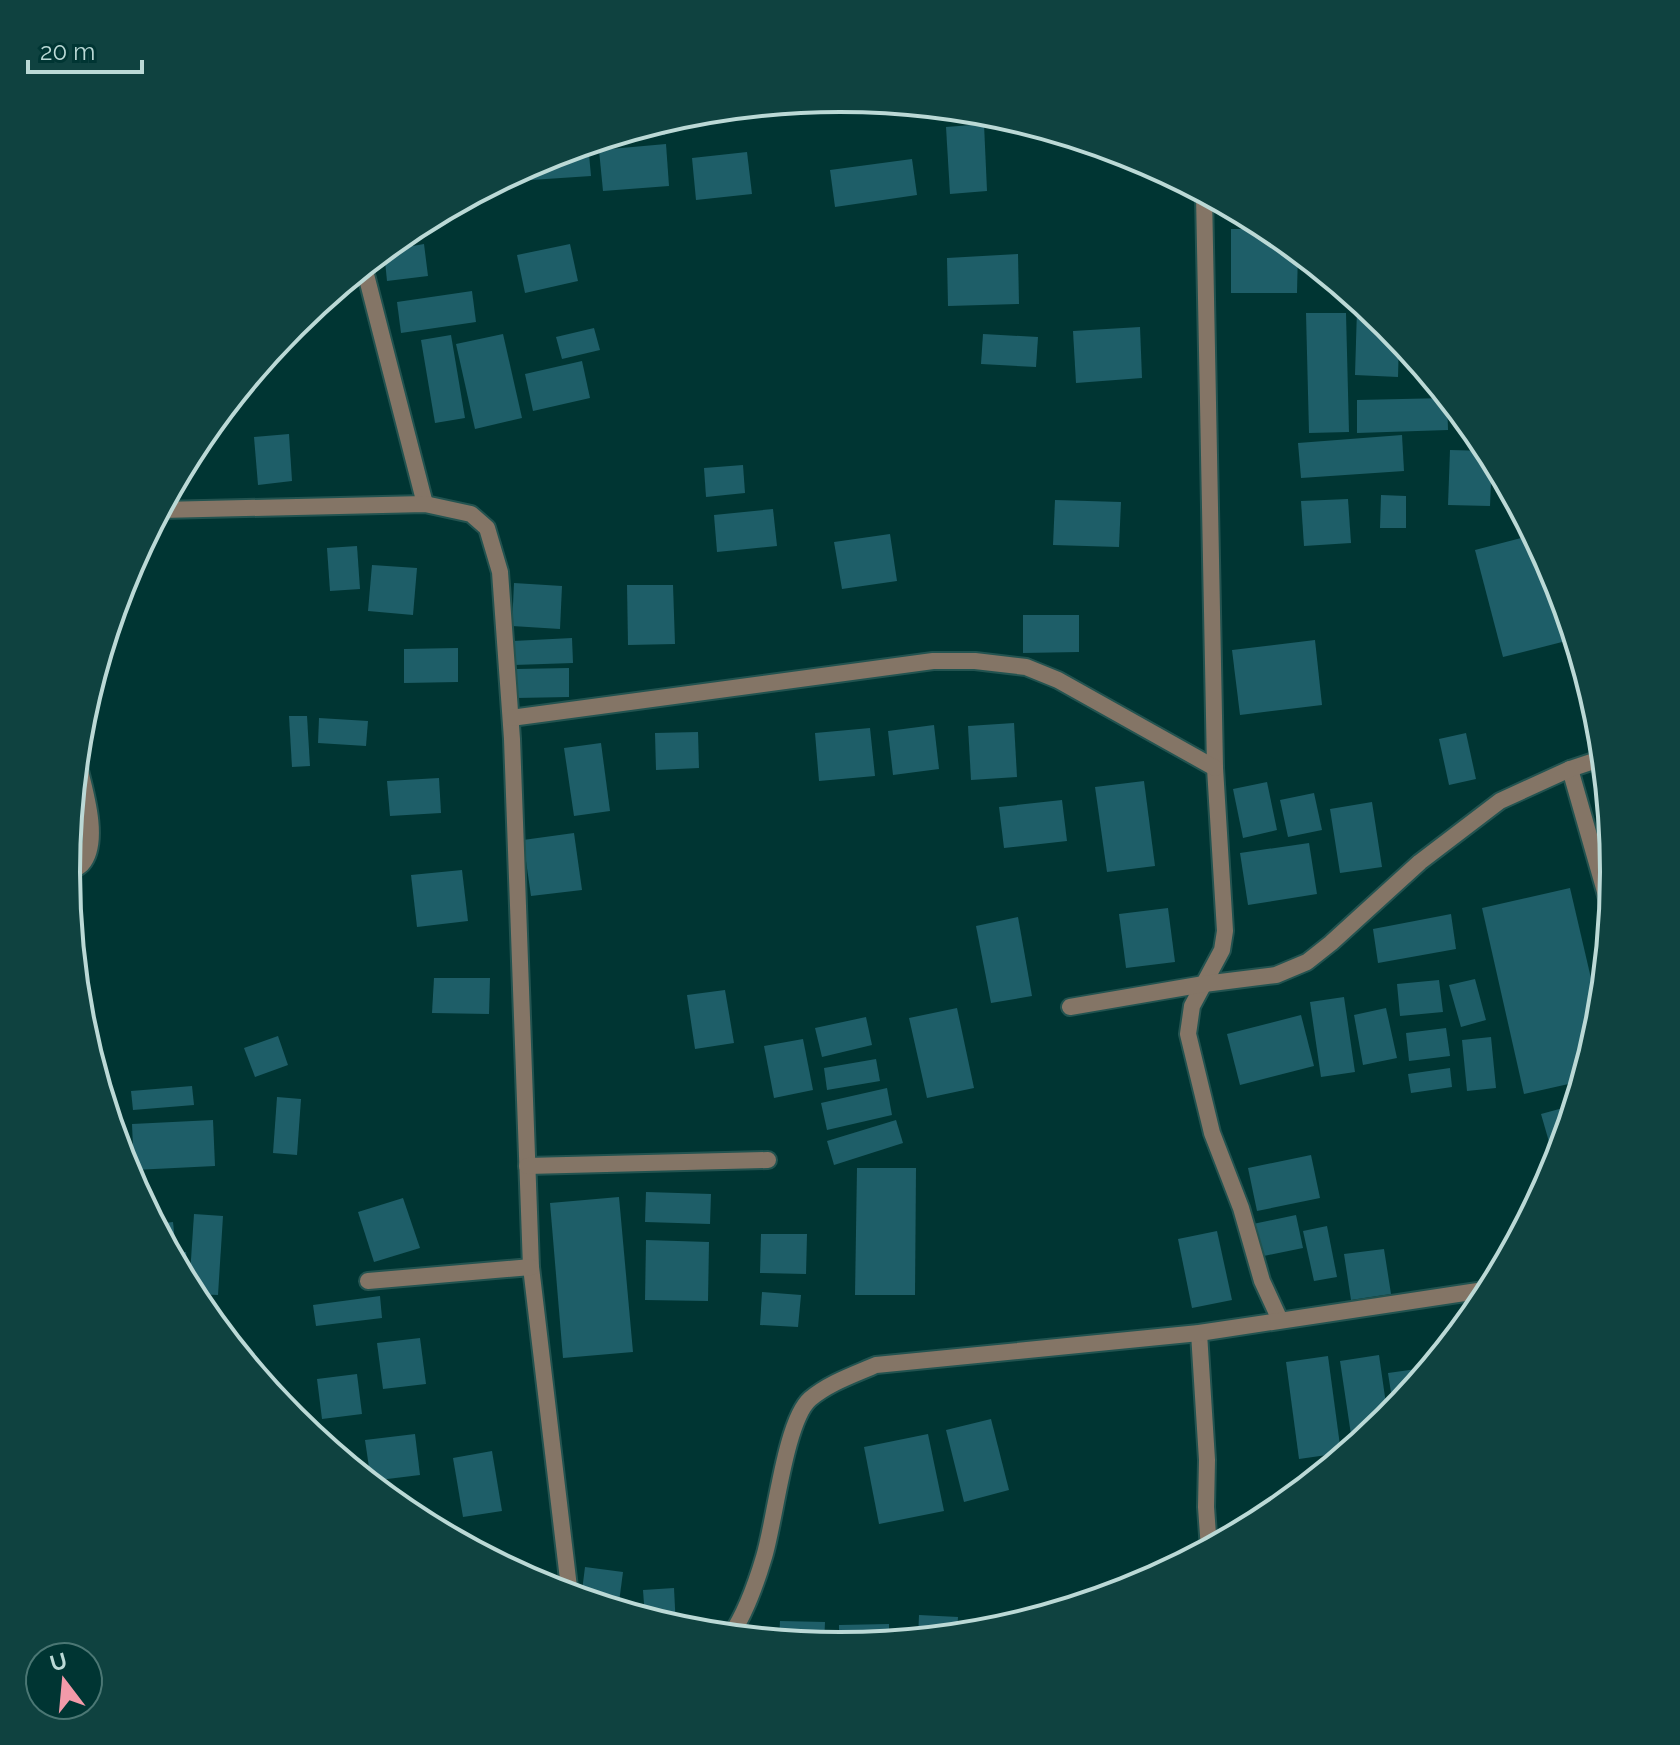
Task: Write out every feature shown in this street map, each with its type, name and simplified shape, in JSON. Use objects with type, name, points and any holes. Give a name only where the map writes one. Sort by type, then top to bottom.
[{"type":"street","points":[[1204,206],[1215,768],[1225,931],[1222,950],[1192,1006],[1188,1034],[1212,1133],[1241,1208],[1262,1281],[1280,1320]]},
{"type":"street","points":[[367,278],[425,504]]},
{"type":"street","points":[[172,510],[425,504],[471,514],[487,528],[500,572],[511,718],[531,1267],[568,1582]]},
{"type":"street","points":[[511,718],[933,661],[975,661],[1026,667],[1058,680],[1215,768]]},
{"type":"street","points":[[1070,1007],[1276,975],[1307,962],[1420,862],[1500,801],[1591,762]]},
{"type":"street","points":[[1570,769],[1600,874]]},
{"type":"street","points":[[80,866],[88,856],[91,836],[84,799]]},
{"type":"street","points":[[527,1166],[768,1160]]},
{"type":"street","points":[[368,1281],[531,1267]]},
{"type":"street","points":[[737,1625],[764,1557],[792,1433],[808,1401],[838,1381],[876,1365],[1199,1333],[1474,1291]]},
{"type":"street","points":[[1199,1333],[1208,1537]]},
{"type":"building","points":[[984,126],[987,191],[950,194],[946,127]]},
{"type":"building","points":[[666,144],[669,186],[603,191],[599,152]]},
{"type":"building","points":[[747,152],[752,194],[696,200],[692,158]]},
{"type":"building","points":[[589,156],[591,176],[531,180],[549,170]]},
{"type":"building","points":[[912,159],[917,195],[835,207],[830,170]]},
{"type":"building","points":[[1231,229],[1243,229],[1298,266],[1297,293],[1231,293]]},
{"type":"building","points":[[424,244],[428,276],[387,281],[385,264],[410,246]]},
{"type":"building","points":[[570,244],[578,281],[525,293],[517,255]]},
{"type":"building","points":[[1018,254],[1019,304],[948,306],[947,258]]},
{"type":"building","points":[[472,291],[476,322],[401,333],[397,302]]},
{"type":"building","points":[[1306,313],[1346,313],[1349,432],[1309,433]]},
{"type":"building","points":[[1357,316],[1399,358],[1398,377],[1355,375]]},
{"type":"building","points":[[1140,327],[1142,378],[1076,383],[1073,331]]},
{"type":"building","points":[[594,328],[600,350],[562,359],[556,337]]},
{"type":"building","points":[[503,334],[522,418],[475,429],[456,344]]},
{"type":"building","points":[[983,334],[1038,337],[1036,367],[981,364]]},
{"type":"building","points":[[451,335],[465,418],[435,423],[421,340]]},
{"type":"building","points":[[582,361],[590,398],[533,411],[525,374]]},
{"type":"building","points":[[1433,398],[1448,416],[1448,430],[1357,433],[1357,400]]},
{"type":"building","points":[[289,434],[292,481],[258,485],[254,437]]},
{"type":"building","points":[[1402,435],[1404,471],[1301,478],[1298,443]]},
{"type":"building","points":[[1450,450],[1472,451],[1491,481],[1490,506],[1448,505]]},
{"type":"building","points":[[743,465],[745,493],[706,497],[704,468]]},
{"type":"building","points":[[1381,495],[1406,496],[1406,528],[1380,528]]},
{"type":"building","points":[[1348,499],[1351,543],[1304,546],[1301,501]]},
{"type":"building","points":[[1055,500],[1121,502],[1119,547],[1053,545]]},
{"type":"building","points":[[773,509],[777,546],[717,552],[714,515]]},
{"type":"building","points":[[890,534],[897,581],[842,589],[834,542]]},
{"type":"building","points":[[1523,538],[1564,642],[1503,657],[1475,550]]},
{"type":"building","points":[[357,546],[360,589],[330,591],[327,548]]},
{"type":"building","points":[[372,565],[417,568],[413,615],[368,611]]},
{"type":"building","points":[[514,583],[562,586],[560,629],[512,626]]},
{"type":"building","points":[[627,585],[673,585],[675,644],[628,645]]},
{"type":"building","points":[[1023,615],[1079,615],[1079,652],[1023,653]]},
{"type":"building","points":[[572,638],[573,663],[514,665],[513,641]]},
{"type":"building","points":[[1315,640],[1322,705],[1240,715],[1232,650]]},
{"type":"building","points":[[458,648],[458,682],[404,683],[404,649]]},
{"type":"building","points":[[569,668],[569,697],[516,698],[516,669]]},
{"type":"building","points":[[289,716],[307,716],[310,766],[292,767]]},
{"type":"building","points":[[319,718],[368,721],[366,746],[318,743]]},
{"type":"building","points":[[1014,723],[1017,777],[971,780],[968,726]]},
{"type":"building","points":[[934,725],[939,769],[893,775],[888,731]]},
{"type":"building","points":[[870,728],[875,776],[819,781],[815,733]]},
{"type":"building","points":[[698,732],[699,768],[656,770],[655,733]]},
{"type":"building","points":[[1466,733],[1476,779],[1449,785],[1439,739]]},
{"type":"building","points":[[601,743],[610,811],[574,816],[564,748]]},
{"type":"building","points":[[439,778],[441,813],[390,816],[387,781]]},
{"type":"building","points":[[1144,781],[1155,866],[1107,872],[1095,787]]},
{"type":"building","points":[[1267,782],[1277,830],[1243,838],[1233,789]]},
{"type":"building","points":[[1314,793],[1322,830],[1288,837],[1280,800]]},
{"type":"building","points":[[1062,800],[1067,841],[1004,848],[999,807]]},
{"type":"building","points":[[1372,802],[1382,867],[1340,873],[1330,809]]},
{"type":"building","points":[[574,833],[582,890],[531,896],[523,840]]},
{"type":"building","points":[[1309,843],[1317,894],[1248,905],[1240,853]]},
{"type":"building","points":[[462,870],[468,921],[417,927],[411,875]]},
{"type":"building","points":[[1570,888],[1592,981],[1570,1084],[1524,1094],[1482,908]]},
{"type":"building","points":[[1168,908],[1175,962],[1126,968],[1119,914]]},
{"type":"building","points":[[1451,914],[1456,949],[1378,963],[1373,929]]},
{"type":"building","points":[[1018,917],[1032,996],[991,1003],[976,926]]},
{"type":"building","points":[[434,978],[490,978],[489,1014],[432,1013]]},
{"type":"building","points":[[1475,979],[1486,1020],[1461,1027],[1449,985]]},
{"type":"building","points":[[1439,980],[1443,1012],[1400,1016],[1397,984]]},
{"type":"building","points":[[725,990],[734,1043],[695,1049],[687,995]]},
{"type":"building","points":[[1344,997],[1355,1072],[1321,1077],[1310,1002]]},
{"type":"building","points":[[957,1008],[974,1088],[927,1098],[909,1018]]},
{"type":"building","points":[[1386,1008],[1397,1058],[1363,1065],[1354,1015]]},
{"type":"building","points":[[1301,1015],[1314,1066],[1240,1085],[1227,1034]]},
{"type":"building","points":[[866,1017],[872,1045],[822,1057],[815,1028]]},
{"type":"building","points":[[1446,1028],[1450,1056],[1409,1061],[1406,1033]]},
{"type":"building","points":[[278,1036],[288,1065],[255,1077],[244,1048]]},
{"type":"building","points":[[1491,1037],[1496,1088],[1467,1091],[1462,1040]]},
{"type":"building","points":[[803,1039],[813,1090],[774,1098],[764,1046]]},
{"type":"building","points":[[876,1059],[880,1081],[827,1090],[824,1068]]},
{"type":"building","points":[[1450,1068],[1452,1087],[1411,1093],[1408,1074]]},
{"type":"building","points":[[192,1086],[194,1105],[133,1110],[131,1091]]},
{"type":"building","points":[[887,1088],[892,1115],[827,1130],[821,1103]]},
{"type":"building","points":[[277,1097],[301,1099],[297,1155],[273,1153]]},
{"type":"building","points":[[1563,1108],[1550,1144],[1541,1114]]},
{"type":"building","points":[[213,1120],[215,1166],[141,1170],[133,1151],[132,1124]]},
{"type":"building","points":[[896,1120],[903,1143],[834,1165],[827,1141]]},
{"type":"building","points":[[1311,1155],[1320,1198],[1257,1211],[1248,1168]]},
{"type":"building","points":[[857,1168],[916,1168],[915,1295],[855,1295]]},
{"type":"building","points":[[646,1192],[711,1194],[710,1224],[645,1222]]},
{"type":"building","points":[[619,1197],[633,1352],[563,1358],[550,1203]]},
{"type":"building","points":[[403,1198],[420,1248],[374,1262],[358,1212]]},
{"type":"building","points":[[194,1214],[223,1216],[218,1295],[208,1295],[191,1266]]},
{"type":"building","points":[[1296,1215],[1303,1248],[1259,1257],[1253,1224]]},
{"type":"building","points":[[173,1222],[175,1239],[166,1223]]},
{"type":"building","points":[[1327,1226],[1337,1277],[1314,1281],[1303,1231]]},
{"type":"building","points":[[1217,1231],[1232,1300],[1192,1308],[1178,1239]]},
{"type":"building","points":[[761,1234],[807,1234],[806,1274],[760,1273]]},
{"type":"building","points":[[646,1240],[709,1242],[708,1301],[645,1300]]},
{"type":"building","points":[[1384,1249],[1391,1294],[1351,1300],[1344,1254]]},
{"type":"building","points":[[762,1292],[801,1295],[798,1327],[760,1325]]},
{"type":"building","points":[[380,1296],[382,1318],[316,1326],[313,1305]]},
{"type":"building","points":[[420,1338],[426,1384],[383,1389],[377,1343]]},
{"type":"building","points":[[1379,1355],[1386,1401],[1351,1435],[1340,1361]]},
{"type":"building","points":[[1328,1356],[1340,1445],[1328,1455],[1299,1459],[1286,1362]]},
{"type":"building","points":[[1415,1369],[1391,1395],[1388,1373]]},
{"type":"building","points":[[357,1374],[362,1414],[322,1419],[317,1379]]},
{"type":"building","points":[[991,1419],[1009,1490],[964,1502],[946,1430]]},
{"type":"building","points":[[415,1434],[420,1475],[383,1479],[369,1469],[365,1440]]},
{"type":"building","points":[[928,1434],[944,1511],[879,1524],[864,1447]]},
{"type":"building","points":[[492,1451],[502,1511],[463,1517],[453,1458]]},
{"type":"building","points":[[585,1567],[623,1572],[619,1599],[582,1587]]},
{"type":"building","points":[[674,1588],[675,1614],[644,1607],[643,1590]]},
{"type":"building","points":[[919,1615],[958,1617],[958,1623],[918,1628]]},
{"type":"building","points":[[780,1621],[825,1622],[825,1632],[780,1630]]},
{"type":"building","points":[[889,1624],[889,1631],[839,1632],[839,1625]]}]
